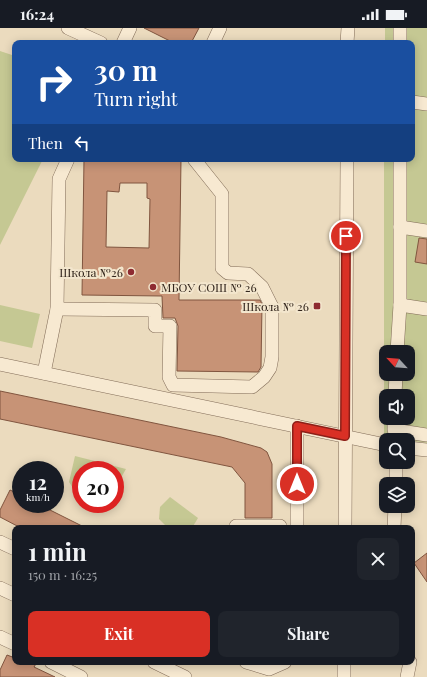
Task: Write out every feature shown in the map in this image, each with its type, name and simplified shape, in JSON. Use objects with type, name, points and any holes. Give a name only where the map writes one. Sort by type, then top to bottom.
[{"type":"street","points":[[68,28],[94,40]]},
{"type":"street","points":[[124,40],[130,28]]},
{"type":"street","points":[[214,40],[220,28]]},
{"type":"street","points":[[348,28],[348,40]]},
{"type":"street","points":[[400,28],[400,40]]},
{"type":"street","points":[[415,102],[427,104]]},
{"type":"street","points":[[44,373],[57,310],[59,179],[67,162]]},
{"type":"street","points":[[57,310],[155,310],[155,326],[170,326],[169,377],[174,385],[252,387],[264,377],[270,368],[272,357],[272,307],[262,287],[248,274],[228,273],[222,268],[222,194],[196,162]]},
{"type":"street","points":[[345,525],[347,162]]},
{"type":"street","points":[[398,345],[400,305],[400,162]]},
{"type":"street","points":[[400,227],[427,231]]},
{"type":"street","points":[[400,305],[427,309]]},
{"type":"street","points":[[0,364],[379,443]]},
{"type":"street","points":[[394,425],[394,430],[427,435]]},
{"type":"street","points":[[297,426],[297,525]]},
{"type":"street","points":[[415,449],[427,450]]},
{"type":"street","points":[[394,525],[395,513]]},
{"type":"street","points":[[0,542],[12,548]]},
{"type":"street","points":[[0,588],[12,594]]},
{"type":"street","points":[[0,637],[12,643]]},
{"type":"street","points":[[57,665],[81,677]]},
{"type":"street","points":[[160,665],[185,677]]},
{"type":"street","points":[[256,665],[269,669],[278,665]]},
{"type":"street","points":[[344,665],[344,677]]},
{"type":"street","points":[[407,677],[409,665]]},
{"type":"green space","points":[[385,28],[427,28],[427,443],[415,441],[415,433],[384,433],[384,425],[415,425],[415,389],[384,389],[384,381],[415,381],[415,345],[384,345],[384,162],[415,162],[415,40],[385,40]]},
{"type":"green space","points":[[0,51],[12,55],[12,162],[42,162],[0,245]]},
{"type":"green space","points":[[0,305],[40,314],[32,348],[0,341]]},
{"type":"green space","points":[[75,456],[95,461],[74,461]]},
{"type":"green space","points":[[72,469],[72,486],[69,482]]},
{"type":"green space","points":[[170,497],[198,518],[194,525],[165,525],[159,519],[160,507]]},
{"type":"building","points":[[144,28],[199,28],[193,40],[168,40]]},
{"type":"building","name":"Школа №26","points":[[84,162],[181,162],[179,300],[260,300],[262,304],[261,367],[258,372],[177,371],[178,326],[175,318],[163,318],[162,296],[82,295]],"holes":[[[120,183],[147,183],[147,198],[150,199],[149,248],[106,247],[107,191],[119,192]]]},
{"type":"building","points":[[419,238],[427,239],[427,264],[415,262]]},
{"type":"building","points":[[0,391],[221,437],[261,448],[267,452],[272,464],[272,518],[245,518],[245,483],[232,467],[0,419]]},
{"type":"building","points":[[10,490],[12,491],[12,513],[56,513],[80,525],[15,525],[0,517],[0,510]]},
{"type":"building","points":[[427,553],[427,582],[415,564],[415,562]]},
{"type":"building","points":[[7,655],[12,657],[12,665],[35,665],[34,667],[55,677],[0,677],[0,670]]},
{"type":"place","name":"Школа №26","points":[[131,272]]},
{"type":"place","name":"МБОУ СОШ № 26","points":[[153,287]]},
{"type":"place","name":"Школа № 26","points":[[317,306]]},
{"type":"route","points":[[297,484],[297,426],[345,436],[346,236]]}]
